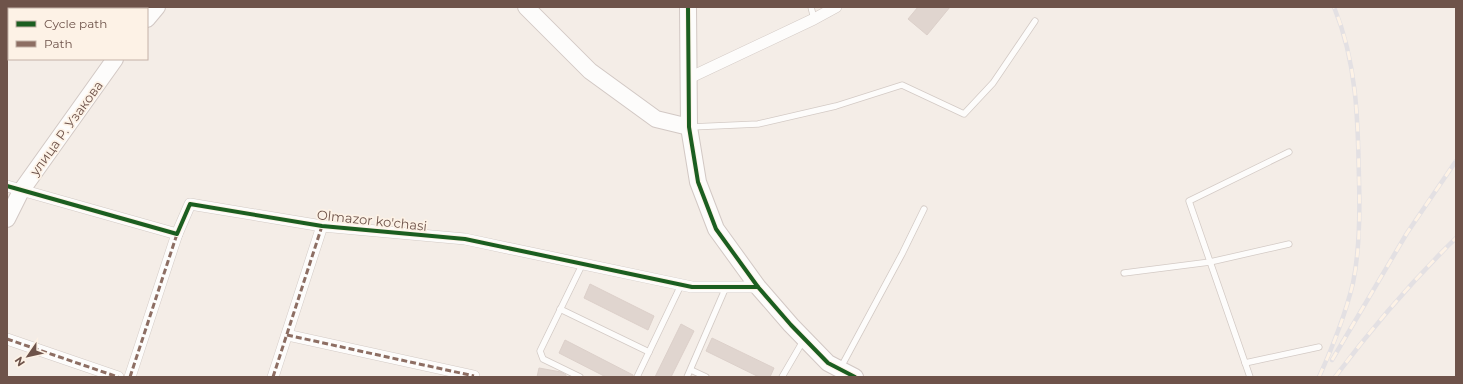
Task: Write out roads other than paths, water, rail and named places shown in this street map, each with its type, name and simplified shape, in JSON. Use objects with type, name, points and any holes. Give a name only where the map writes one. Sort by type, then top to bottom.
[{"type":"street","points":[[148,18],[157,7]]},
{"type":"street","points":[[526,7],[590,71],[656,119],[689,128]]},
{"type":"street","points":[[688,7],[689,128],[698,182],[716,229],[758,287],[804,339],[828,363],[855,377]]},
{"type":"street","points":[[689,78],[814,20],[836,7]]},
{"type":"street","name":"улица Р. Узакова","points":[[7,219],[14,188],[114,60]]},
{"type":"street","points":[[14,188],[178,234],[130,377]]},
{"type":"street","name":"Olmazor ko'chasi","points":[[178,234],[190,204],[322,226],[465,239],[692,287],[758,287]]},
{"type":"street","points":[[273,377],[322,226]]},
{"type":"street","points":[[287,335],[474,376]]},
{"type":"street","points":[[7,340],[118,377]]},
{"type":"lane","points":[[811,7],[814,20]]},
{"type":"lane","points":[[689,128],[758,124],[836,106],[902,85],[964,114],[993,83],[1035,21]]},
{"type":"lane","points":[[1250,377],[1189,201],[1289,152]]},
{"type":"lane","points":[[840,369],[902,254],[924,209]]},
{"type":"lane","points":[[1124,273],[1210,262],[1289,244]]},
{"type":"lane","points":[[580,377],[542,359],[540,351],[582,264]]},
{"type":"lane","points":[[637,377],[681,285]]},
{"type":"lane","points":[[687,377],[726,287]]},
{"type":"lane","points":[[560,309],[649,352]]},
{"type":"lane","points":[[782,377],[804,339]]},
{"type":"lane","points":[[1245,363],[1319,347]]},
{"type":"lane","points":[[691,370],[706,377]]},
{"type":"railway","points":[[1319,377],[1338,331],[1350,295],[1357,257],[1359,232],[1359,158],[1355,92],[1352,71],[1342,28],[1334,7]]},
{"type":"railway","points":[[1332,360],[1407,233],[1456,161]]},
{"type":"railway","points":[[1335,377],[1393,305],[1456,238]]}]
